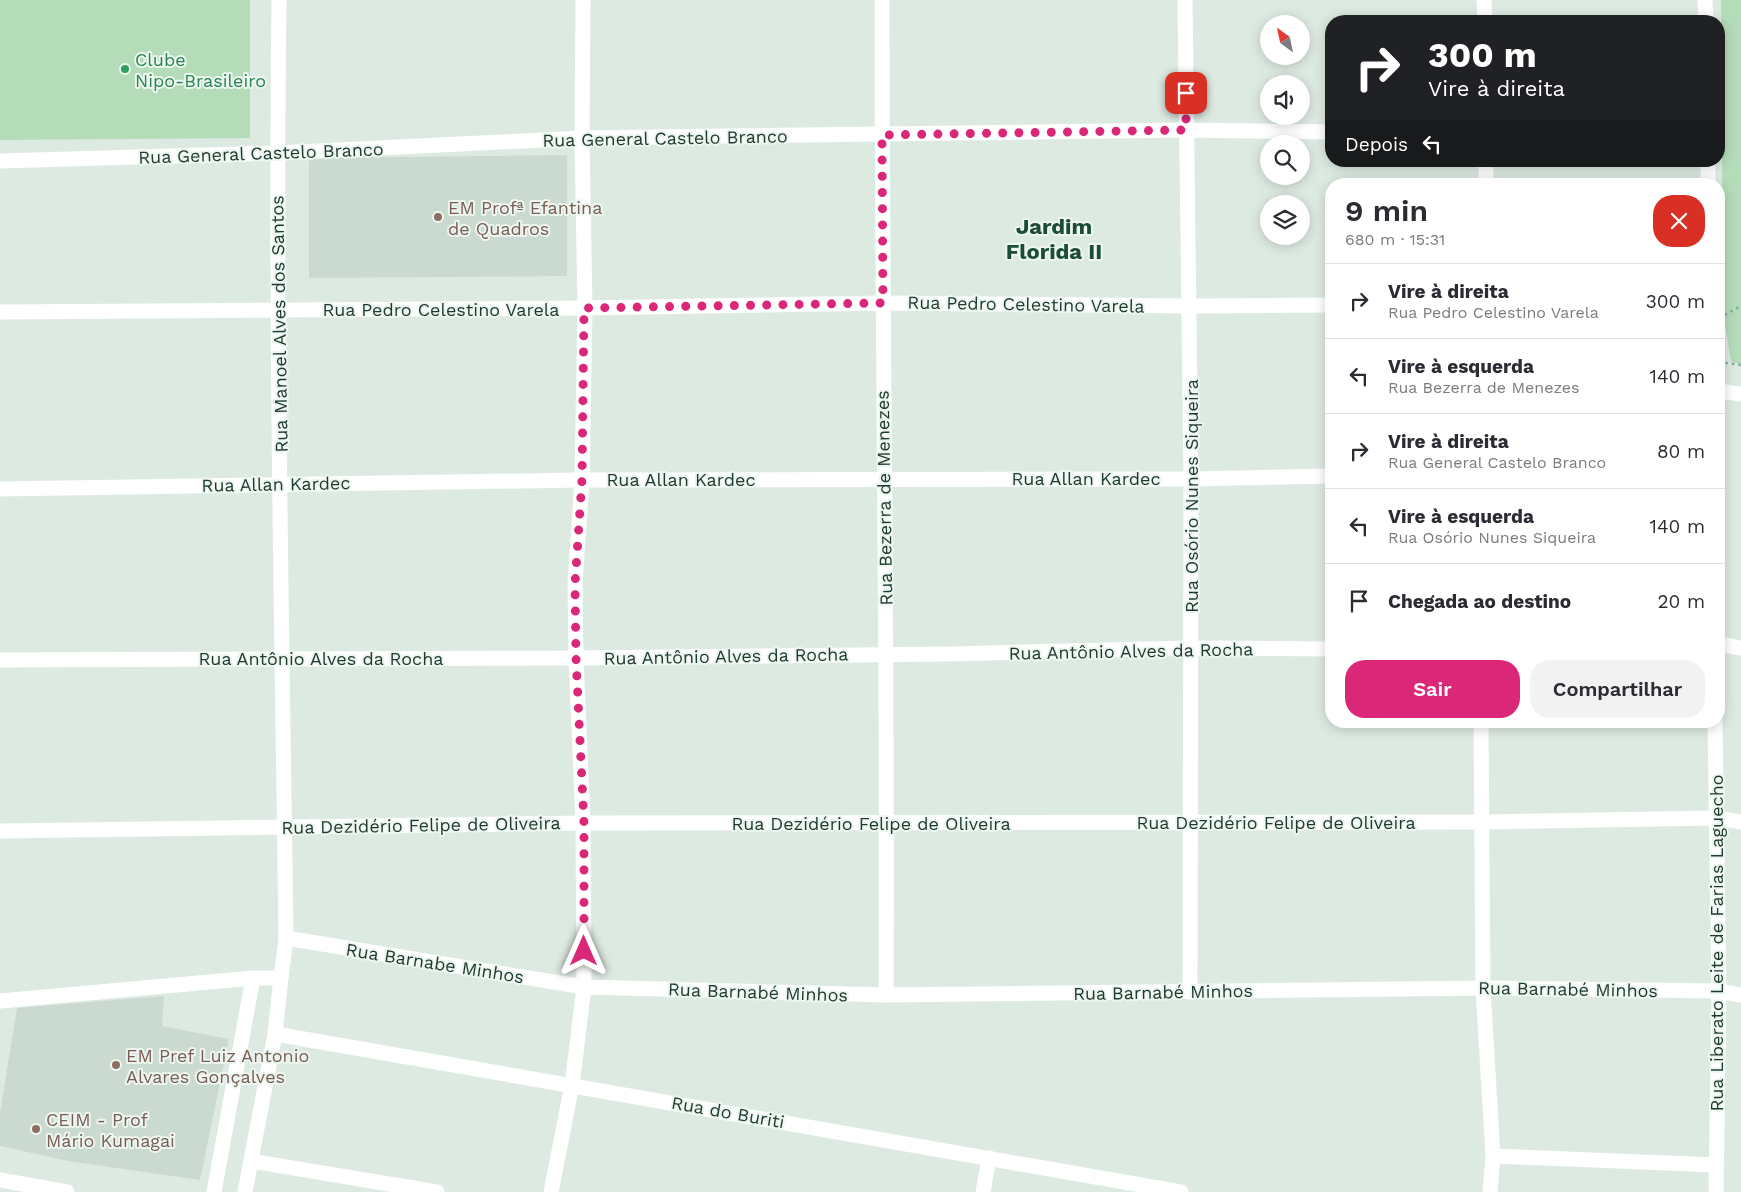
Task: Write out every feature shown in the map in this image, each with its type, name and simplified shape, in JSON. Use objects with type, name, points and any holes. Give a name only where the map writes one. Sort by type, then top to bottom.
[{"type":"street","name":"Rua Manoel Alves dos Santos","points":[[245,1192],[275,1034],[286,938],[278,310],[277,153],[279,0]]},
{"type":"street","points":[[551,1192],[572,1085],[584,987],[584,823],[576,658],[575,584],[582,480],[584,308],[583,0]]},
{"type":"street","name":"Rua Bezerra de Menezes","points":[[882,0],[883,478],[887,653],[886,995]]},
{"type":"street","name":"Rua Osório Nunes Siqueira","points":[[1185,0],[1191,479],[1190,992]]},
{"type":"street","points":[[1484,0],[1485,15]]},
{"type":"street","points":[[1705,0],[1706,15]]},
{"type":"street","name":"Rua General Castelo Branco","points":[[0,161],[277,153],[582,138],[1186,130],[1325,132]]},
{"type":"street","name":"Rua Pedro Celestino Varela","points":[[0,312],[584,308],[883,303],[1190,306],[1325,305]]},
{"type":"street","points":[[1725,392],[1741,394]]},
{"type":"street","name":"Rua Allan Kardec","points":[[0,489],[280,483],[582,480],[883,478],[1191,479],[1325,476]]},
{"type":"street","points":[[1725,645],[1741,648]]},
{"type":"street","name":"Rua Antônio Alves da Rocha","points":[[0,660],[576,658],[887,653],[950,654],[1191,648],[1325,649]]},
{"type":"street","points":[[1481,728],[1483,988],[1493,1156],[1490,1192]]},
{"type":"street","name":"Rua Liberato Leite de Farias Laguecho","points":[[1715,728],[1719,991],[1716,1192]]},
{"type":"street","name":"Rua Dezidério Felipe de Oliveira","points":[[0,831],[584,823],[1481,822],[1716,818],[1741,822]]},
{"type":"street","name":"Rua Barnabe Minhos","points":[[286,938],[584,987]]},
{"type":"street","points":[[214,1192],[253,978]]},
{"type":"street","points":[[0,1001],[253,978],[281,978]]},
{"type":"street","name":"Rua Barnabé Minhos","points":[[584,987],[886,995],[1483,988],[1719,991],[1741,995]]},
{"type":"street","name":"Rua do Buriti","points":[[275,1034],[1181,1192]]},
{"type":"street","points":[[1493,1156],[1717,1165]]},
{"type":"street","points":[[983,1192],[989,1158]]},
{"type":"street","points":[[251,1161],[437,1192]]},
{"type":"street","points":[[0,1180],[67,1192]]},
{"type":"path","points":[[1725,315],[1741,306]]},
{"type":"path","points":[[1725,363],[1741,365]]},
{"type":"shaded area","name":"EM Profª Efantina de Quadros","points":[[567,155],[567,276],[309,278],[309,158]]},
{"type":"shaded area","name":"EM Pref Luiz Antonio Alvares Gonçalves","points":[[164,996],[162,1026],[229,1039],[200,1180],[68,1161],[0,1146],[0,1113],[17,1008]]},
{"type":"green space","name":"Clube Nipo-Brasileiro","points":[[0,0],[250,0],[250,138],[0,140]]},
{"type":"green space","points":[[1721,0],[1741,0],[1741,365],[1731,361],[1725,324],[1725,178],[1722,178],[1722,167],[1725,167],[1725,15],[1721,15]]},
{"type":"place","name":"Clube Nipo-Brasileiro","points":[[125,69]]},
{"type":"place","name":"EM Profª Efantina de Quadros","points":[[438,217]]},
{"type":"place","name":"EM Pref Luiz Antonio Alvares Gonçalves","points":[[116,1065]]},
{"type":"place","name":"CEIM - Prof Mário Kumagai","points":[[36,1129]]},
{"type":"district","name":"Jardim Florida II","points":[[1054,238]]},
{"type":"route","points":[[584,951],[584,823],[576,658],[575,584],[582,480],[584,308],[883,303],[882,135],[1186,130],[1186,93]]}]
